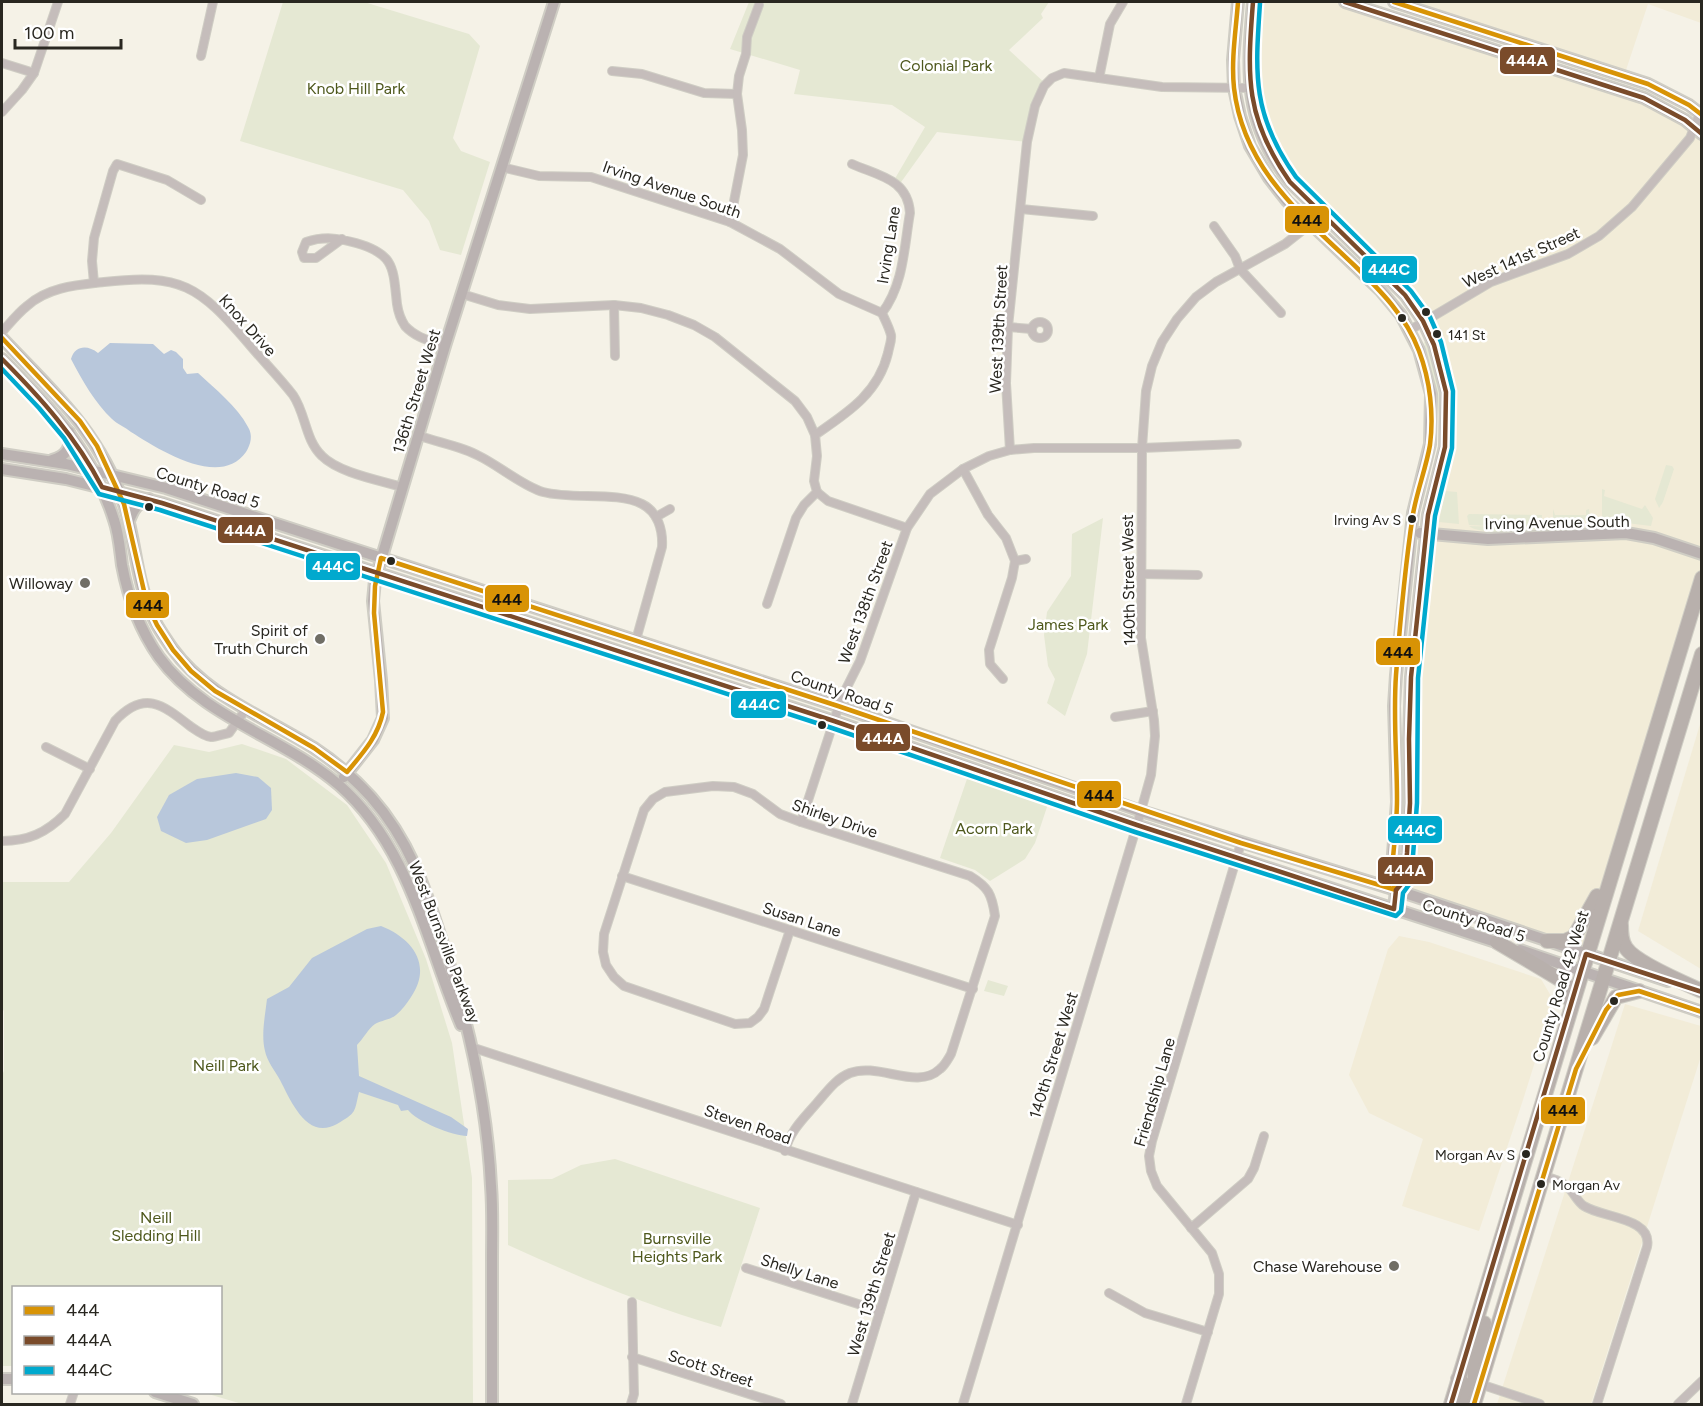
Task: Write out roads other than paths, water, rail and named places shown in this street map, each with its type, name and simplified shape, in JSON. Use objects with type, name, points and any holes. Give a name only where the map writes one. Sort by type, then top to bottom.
[{"type":"highway","name":"County Road 42 West","points":[[1451,1404],[1701,578]]},
{"type":"highway","points":[[1474,1404],[1701,654]]},
{"type":"highway","points":[[1547,941],[1570,939],[1577,933],[1616,859]]},
{"type":"highway","points":[[1621,920],[1622,938],[1631,954],[1701,992]]},
{"type":"highway","points":[[1497,942],[1561,980],[1569,991],[1571,1003]]},
{"type":"highway","points":[[1576,1069],[1613,1001],[1620,995],[1639,991]]},
{"type":"highway","points":[[1480,1384],[1475,1380],[1474,1367],[1503,1233]]},
{"type":"highway","points":[[1458,1379],[1464,1382],[1466,1388],[1464,1404]]},
{"type":"main road","name":"136th Street West","points":[[339,785],[346,772],[373,740],[382,718],[381,680],[373,601],[377,572],[445,346],[554,2]]},
{"type":"main road","points":[[1238,2],[1233,60],[1234,88],[1245,133],[1260,164],[1277,189],[1381,291],[1401,315],[1410,330],[1426,369],[1431,394],[1430,444],[1417,494],[1411,532],[1394,706],[1397,802],[1391,880],[1396,890],[1394,909]]},
{"type":"main road","points":[[1253,2],[1248,60],[1250,88],[1259,129],[1273,157],[1290,182],[1395,283],[1423,321],[1441,366],[1446,392],[1445,447],[1430,505],[1426,533],[1409,708],[1409,828],[1404,881],[1396,890]]},
{"type":"main road","points":[[1345,2],[1644,98],[1685,120],[1698,131]]},
{"type":"main road","points":[[1394,2],[1648,84],[1701,114]]},
{"type":"main road","points":[[1427,27],[1436,3]]},
{"type":"main road","name":"West Burnsville Parkway","points":[[2,338],[80,421],[98,446],[112,474],[129,521],[147,604],[173,650],[191,671],[215,691],[314,748],[346,772],[372,798],[395,827],[411,855],[425,887],[459,993],[486,1123],[492,1187],[492,1404]]},
{"type":"main road","name":"West Burnsville Parkway","points":[[2,359],[68,429],[94,470],[116,524],[124,573],[134,609],[160,657],[181,682],[206,701],[305,760],[339,785],[382,834],[411,890],[448,995],[471,1047]]},
{"type":"main road","points":[[50,461],[66,453],[70,440],[68,429]]},
{"type":"main road","name":"County Road 5","points":[[2,454],[94,470],[166,488],[838,706],[1141,811],[1396,890],[1701,992]]},
{"type":"main road","name":"County Road 5","points":[[2,469],[118,490],[149,499],[834,721],[1137,825],[1497,942],[1701,1012]]},
{"type":"main road","points":[[129,521],[136,506],[149,499]]},
{"type":"main road","name":"Irving Avenue South","points":[[1411,532],[1488,539],[1626,533],[1654,538],[1701,554]]},
{"type":"main road","points":[[134,609],[147,604]]},
{"type":"main road","points":[[161,1394],[193,1404]]},
{"type":"street","points":[[2,112],[34,73],[58,2]]},
{"type":"street","points":[[201,56],[213,2]]},
{"type":"street","points":[[1123,2],[1110,24],[1099,78],[1162,87],[1250,88]]},
{"type":"street","points":[[730,222],[743,155],[737,94],[739,76],[746,54],[747,37],[759,5]]},
{"type":"street","points":[[2,63],[34,73]]},
{"type":"street","points":[[612,71],[642,74],[704,93],[737,94]]},
{"type":"street","name":"West 139th Street","points":[[1010,450],[1006,383],[1008,327],[1029,129],[1035,106],[1044,86],[1052,78],[1064,73],[1099,78]]},
{"type":"street","name":"West 141st Street","points":[[1410,330],[1491,282],[1568,254],[1599,236],[1632,207],[1698,131],[1701,114]]},
{"type":"street","points":[[94,283],[92,261],[94,238],[117,164],[168,180],[201,200]]},
{"type":"street","name":"Irving Lane","points":[[852,164],[897,183],[905,191],[909,202],[910,213],[898,285],[892,300],[882,313]]},
{"type":"street","name":"Irving Avenue South","points":[[501,167],[539,176],[591,177],[730,222],[780,249],[839,294],[882,313]]},
{"type":"street","points":[[1021,209],[1094,216]]},
{"type":"street","name":"140th Street West","points":[[963,1404],[1151,775],[1154,752],[1153,711],[1141,638],[1141,574],[1142,448],[1146,391],[1152,366],[1162,342],[1177,319],[1196,297],[1216,282],[1285,244],[1312,225],[1323,214]]},
{"type":"street","points":[[1214,226],[1235,256],[1240,269],[1281,313]]},
{"type":"street","points":[[342,239],[316,258],[304,258],[302,252],[306,242],[327,237],[342,239],[370,247],[386,256],[394,270],[398,309],[404,324],[417,337],[445,346]]},
{"type":"street","name":"Knox Drive","points":[[2,332],[27,305],[42,295],[60,288],[135,278],[179,284],[201,295],[221,312],[293,396],[302,413],[311,441],[322,456],[340,468],[402,487]]},
{"type":"street","points":[[462,294],[498,304],[530,309],[614,305],[641,308],[694,325],[715,337],[795,402],[807,417],[815,435],[817,456],[814,481],[817,492],[828,501],[907,528]]},
{"type":"street","points":[[614,305],[615,356]]},
{"type":"street","points":[[815,435],[854,408],[878,377],[887,357],[892,337],[882,313]]},
{"type":"street","points":[[1008,327],[1032,329]]},
{"type":"street","points":[[419,433],[477,454],[540,491],[561,496],[630,499],[645,505],[656,517],[663,531],[662,547],[636,640]]},
{"type":"street","points":[[1142,448],[1237,444]]},
{"type":"street","name":"West 138th Street","points":[[801,822],[838,706],[860,661],[907,528],[930,494],[963,469],[989,456],[1010,450],[1142,448]]},
{"type":"street","points":[[963,469],[988,515],[1006,538],[1015,561],[1012,578],[989,650],[990,664],[1003,679]]},
{"type":"street","points":[[767,604],[796,518],[804,505],[817,492]]},
{"type":"street","points":[[656,517],[670,508]]},
{"type":"street","points":[[1015,561],[1026,559]]},
{"type":"street","points":[[1141,574],[1198,574]]},
{"type":"street","points":[[2,841],[19,841],[38,835],[53,826],[65,814],[115,721],[124,711],[135,705],[151,703],[165,706],[199,733],[211,737],[229,733],[246,709]]},
{"type":"street","points":[[1115,717],[1153,711]]},
{"type":"street","points":[[46,747],[90,769]]},
{"type":"street","name":"Shirley Drive","points":[[785,1151],[792,1132],[842,1077],[867,1070],[917,1078],[929,1076],[940,1070],[951,1054],[995,916],[993,899],[983,884],[969,876],[801,822],[780,814],[753,794],[734,787],[713,786],[666,792],[653,799],[644,810],[604,934],[603,952],[606,965],[614,977],[624,986],[713,1017],[735,1024],[750,1023],[759,1017],[764,1009],[790,930]]},
{"type":"street","name":"Friendship Lane","points":[[1186,1404],[1219,1294],[1219,1274],[1212,1253],[1157,1186],[1151,1171],[1149,1156],[1241,843]]},
{"type":"street","name":"Susan Lane","points":[[622,876],[973,989]]},
{"type":"street","name":"Steven Road","points":[[471,1047],[1018,1225]]},
{"type":"street","points":[[1191,1228],[1248,1179],[1264,1136]]},
{"type":"street","points":[[1544,1176],[1564,1184],[1584,1206],[1637,1225],[1644,1231],[1647,1238],[1647,1247],[1597,1404]]},
{"type":"street","name":"West 139th Street","points":[[852,1404],[916,1192]]},
{"type":"street","name":"Shelly Lane","points":[[746,1268],[880,1311]]},
{"type":"street","points":[[1109,1293],[1145,1313],[1208,1332]]},
{"type":"street","points":[[631,1404],[634,1394],[632,1302]]},
{"type":"street","name":"Scott Street","points":[[632,1357],[782,1404]]},
{"type":"street","points":[[1678,1404],[1701,1381]]},
{"type":"street","points":[[1480,1384],[1540,1404]]},
{"type":"water","points":[[110,343],[153,344],[164,354],[171,350],[176,352],[183,359],[183,368],[187,374],[198,373],[225,398],[243,419],[251,436],[246,452],[235,462],[221,467],[205,466],[172,456],[114,421],[94,399],[71,359],[79,349],[86,348],[98,353]]},
{"type":"water","points":[[236,773],[258,777],[271,788],[272,810],[266,819],[207,840],[186,843],[161,831],[157,817],[169,795],[197,779]]},
{"type":"water","points":[[381,926],[392,931],[410,945],[416,954],[420,974],[411,997],[402,1009],[394,1017],[375,1024],[357,1045],[359,1076],[451,1117],[468,1129],[467,1136],[435,1127],[408,1110],[401,1111],[398,1105],[359,1092],[355,1108],[348,1117],[326,1128],[317,1127],[309,1123],[295,1108],[267,1058],[263,1039],[267,999],[289,987],[312,958],[367,929]]},
{"type":"place","name":"141 St","points":[[1437,334]]},
{"type":"place","name":"Irving Av S","points":[[1412,519]]},
{"type":"place","name":"Willoway","points":[[85,583]]},
{"type":"place","name":"Spirit of Truth Church","points":[[320,639]]},
{"type":"place","name":"Morgan Av S","points":[[1526,1154]]},
{"type":"place","name":"Morgan Av","points":[[1541,1184]]},
{"type":"place","name":"Chase Warehouse","points":[[1394,1266]]},
{"type":"park label","name":"Colonial Park","points":[[946,65]]},
{"type":"park label","name":"Knob Hill Park","points":[[356,88]]},
{"type":"park label","name":"James Park","points":[[1068,624]]},
{"type":"park label","name":"Acorn Park","points":[[994,828]]},
{"type":"park label","name":"Neill Park","points":[[226,1065]]},
{"type":"park label","name":"Neill Sledding Hill","points":[[156,1226]]},
{"type":"park label","name":"Burnsville Heights Park","points":[[677,1247]]}]
